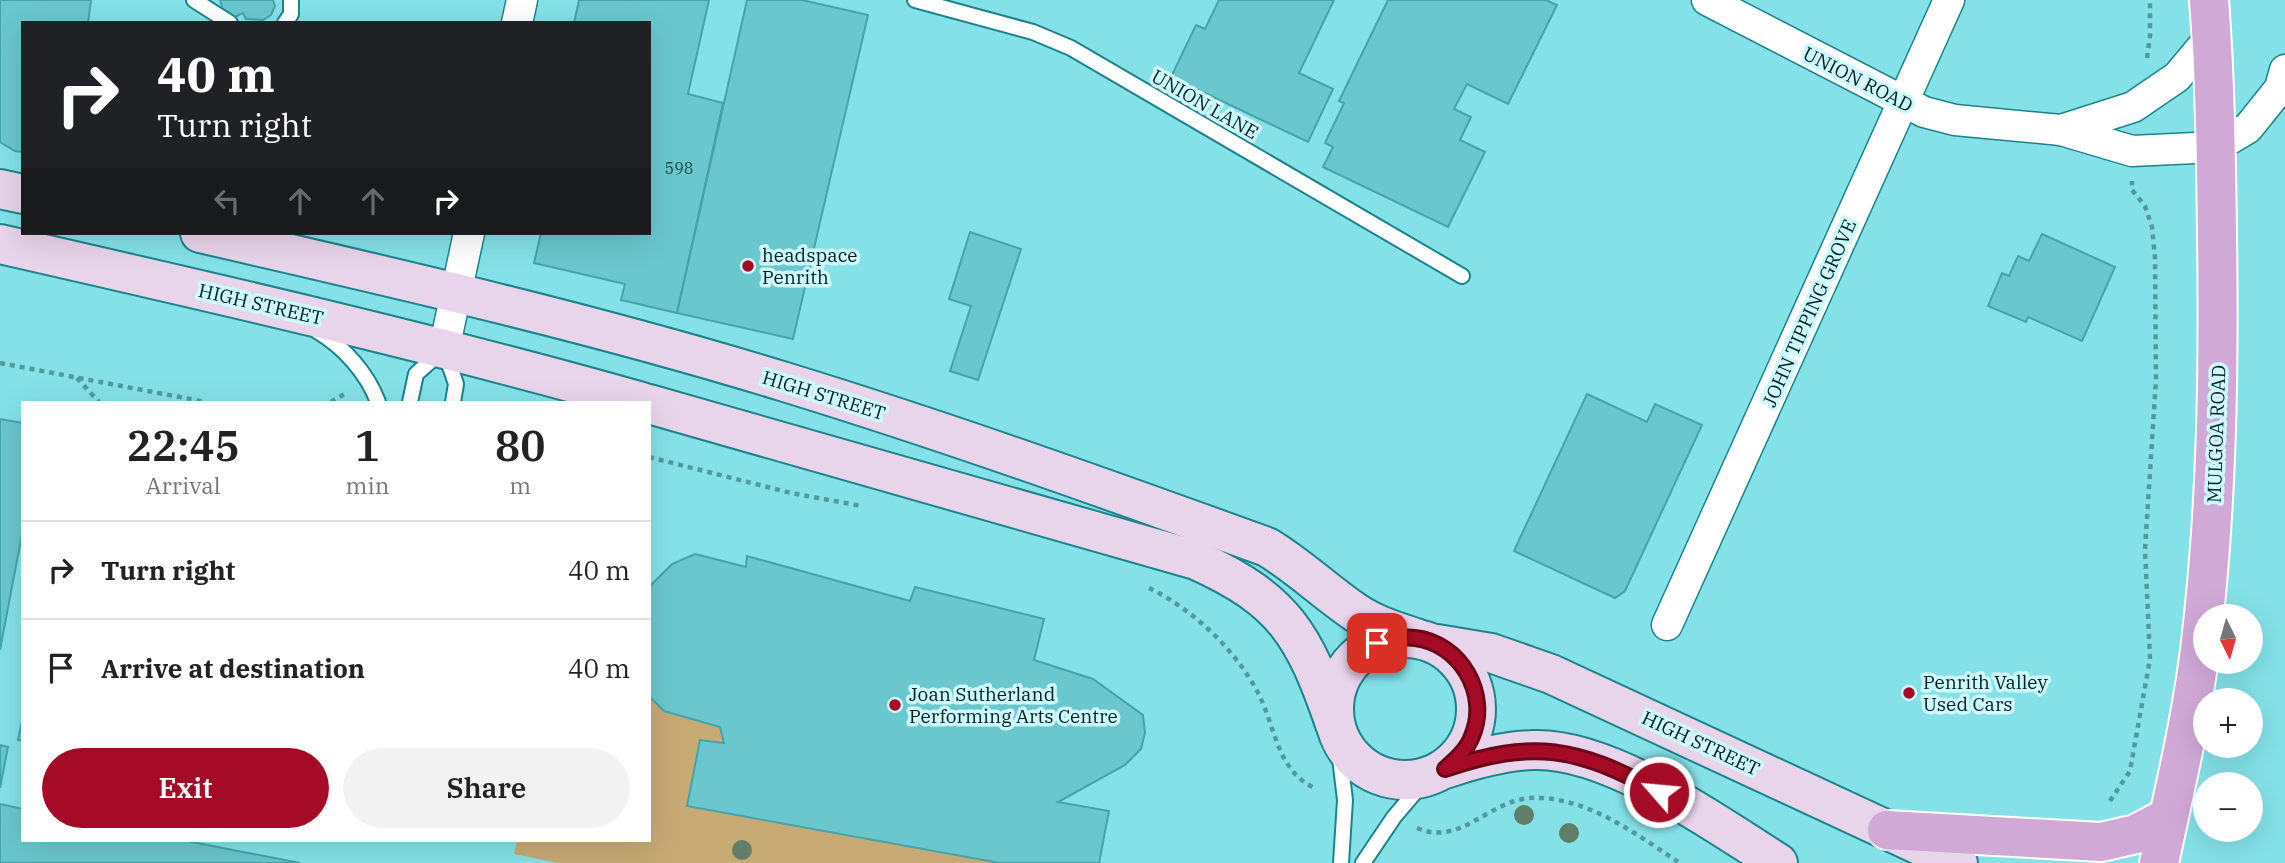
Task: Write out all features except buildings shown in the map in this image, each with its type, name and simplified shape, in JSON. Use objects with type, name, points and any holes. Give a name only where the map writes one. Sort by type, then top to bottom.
[{"type":"main road","name":"MULGOA ROAD","points":[[2159,863],[2196,678],[2210,548],[2219,354],[2211,18]]},
{"type":"main road","points":[[0,189],[21,194]]},
{"type":"main road","name":"HIGH STREET","points":[[209,235],[456,293],[783,381],[1013,454],[1267,547],[1298,565],[1356,613],[1381,626],[1426,641],[1490,653],[1551,674],[1958,863]]},
{"type":"main road","name":"HIGH STREET","points":[[0,244],[279,308],[638,401]]},
{"type":"main road","points":[[651,405],[1196,560],[1238,579],[1273,605],[1295,631],[1318,675],[1336,729],[1358,763],[1374,774],[1410,781],[1488,755],[1536,750],[1584,756],[1686,806],[1779,863]]},
{"type":"main road","points":[[1336,729],[1334,704],[1338,685],[1347,668],[1360,653],[1377,643],[1396,638],[1426,641],[1454,657],[1468,673],[1476,694],[1478,716],[1472,736],[1461,755],[1436,773]]},
{"type":"main road","points":[[1887,830],[2101,842],[2136,834],[2168,817]]},
{"type":"street","points":[[517,21],[522,0]]},
{"type":"street","name":"UNION ROAD","points":[[1707,0],[1903,104],[1955,120],[2061,130],[2132,151],[2216,146],[2248,128],[2280,88],[2285,70]]},
{"type":"street","name":"JOHN TIPPING GROVE","points":[[1667,625],[1949,0]]},
{"type":"street","name":"UNION ROAD","points":[[2061,130],[2133,107],[2176,77],[2211,18]]},
{"type":"street","points":[[444,349],[469,235]]},
{"type":"lane","points":[[194,0],[227,21]]},
{"type":"lane","points":[[286,21],[291,14],[291,0]]},
{"type":"lane","name":"UNION LANE","points":[[915,0],[958,6],[1071,48],[1462,276]]},
{"type":"lane","points":[[279,308],[328,337],[353,360],[368,379],[379,401]]},
{"type":"lane","points":[[410,401],[416,374],[444,349],[456,384],[453,401]]},
{"type":"lane","points":[[651,418],[702,419]]},
{"type":"lane","points":[[1336,729],[1345,800],[1341,863]]},
{"type":"lane","points":[[1363,863],[1394,817],[1436,773]]},
{"type":"path","points":[[2141,65],[2147,57],[2149,47],[2150,0]]},
{"type":"path","points":[[2107,803],[2124,785],[2130,771],[2150,659],[2146,549],[2156,380],[2155,258],[2152,227],[2146,206],[2132,190],[2132,170]]},
{"type":"path","points":[[0,363],[201,401]]},
{"type":"path","points":[[76,377],[98,401]]},
{"type":"path","points":[[651,458],[791,493],[874,508]]},
{"type":"path","points":[[1139,584],[1192,616],[1229,651],[1257,691],[1285,761],[1295,776],[1345,800]]},
{"type":"path","points":[[1394,817],[1433,835],[1446,834],[1506,803],[1532,798],[1571,804],[1609,817],[1681,863]]},
{"type":"shaded area","points":[[651,698],[664,711],[720,727],[724,743],[700,740],[687,806],[1000,863],[558,863],[514,854],[517,842],[651,842]]},
{"type":"place","name":"headspace Penrith","points":[[748,266]]},
{"type":"place","name":"Penrith Valley Used Cars","points":[[1909,693]]},
{"type":"place","name":"Joan Sutherland Performing Arts Centre","points":[[895,705]]},
{"type":"route","points":[[1377,643],[1396,638],[1416,638],[1437,644],[1454,657],[1468,673],[1476,694],[1478,716],[1472,736],[1461,755],[1445,769],[1488,755],[1536,750],[1584,756],[1659,792]]}]
